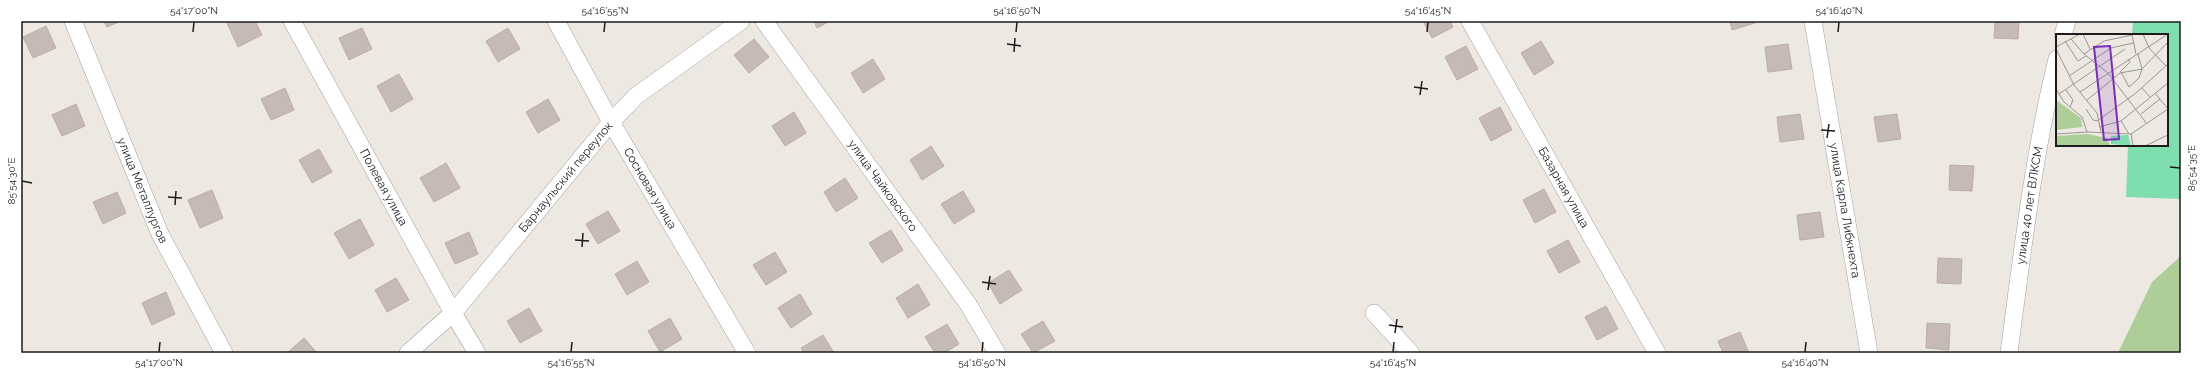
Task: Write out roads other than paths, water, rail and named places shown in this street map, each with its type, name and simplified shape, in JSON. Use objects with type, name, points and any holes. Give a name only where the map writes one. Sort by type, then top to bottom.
[{"type":"street","name":"улица Металлургов","points":[[73,21],[160,234],[224,353]]},
{"type":"street","name":"Полевая улица","points":[[292,21],[453,314],[477,353]]},
{"type":"street","name":"Сосновая улица","points":[[556,21],[611,122],[747,353]]},
{"type":"street","name":"Барнаульский переулок","points":[[408,353],[453,314],[611,122],[636,96],[741,21]]},
{"type":"street","name":"улица Чайковского","points":[[764,21],[968,304],[997,353]]},
{"type":"street","name":"Базарная улица","points":[[1470,21],[1656,353]]},
{"type":"street","name":"улица Карла Либкнехта","points":[[1813,21],[1869,353]]},
{"type":"street","points":[[2063,34],[2067,21]]},
{"type":"street","name":"улица 40 лет ВЛКСМ","points":[[2009,353],[2033,177],[2056,63]]},
{"type":"street","points":[[1374,312],[1411,353]]}]
